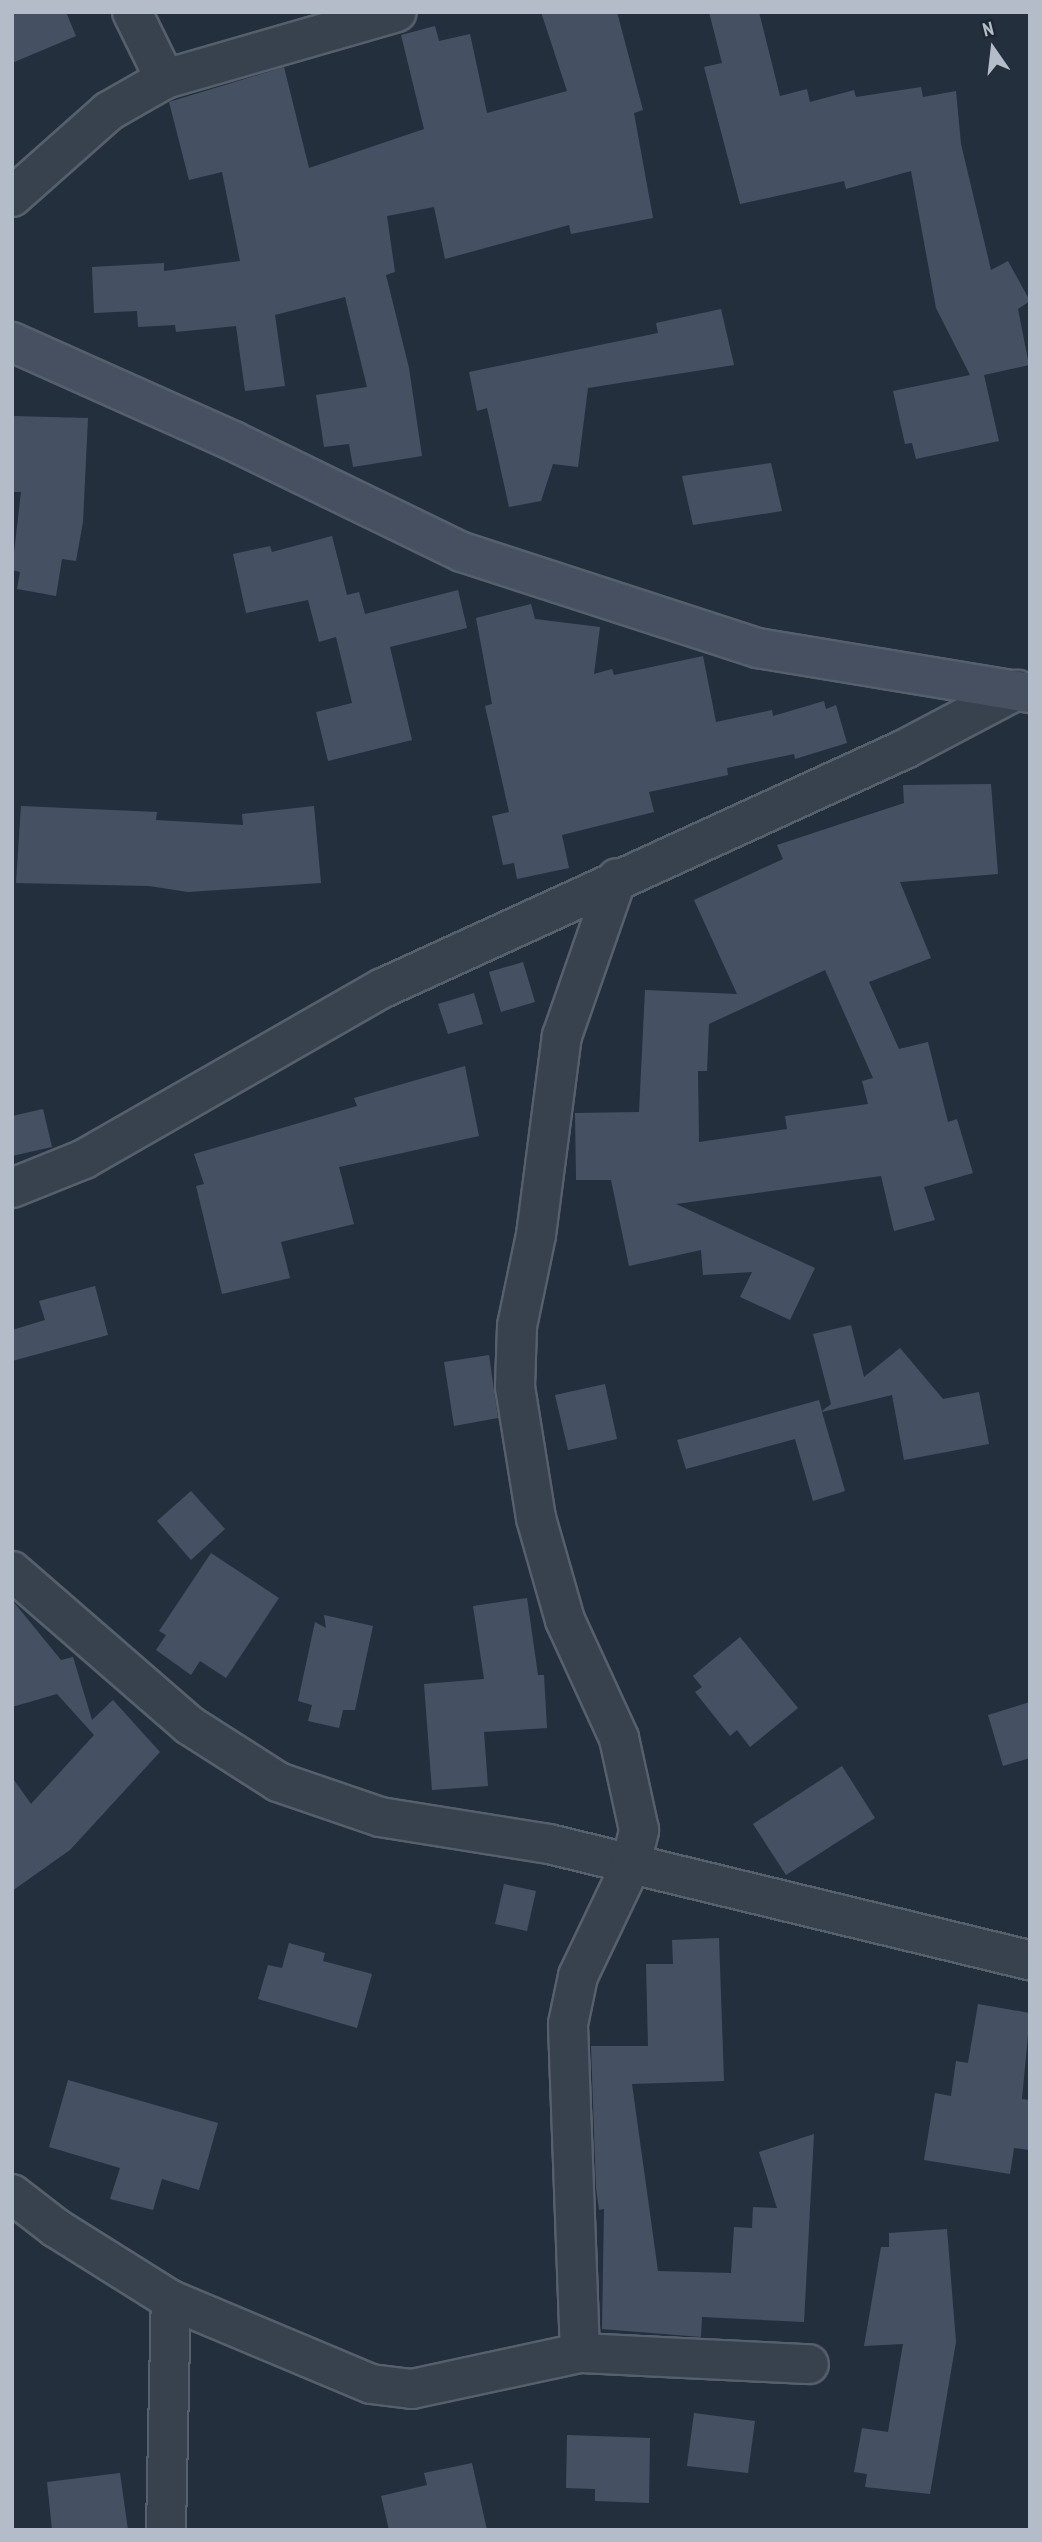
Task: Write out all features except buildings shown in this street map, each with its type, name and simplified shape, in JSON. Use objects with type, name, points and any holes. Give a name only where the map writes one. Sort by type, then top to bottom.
[{"type":"street","points":[[132,12],[165,79]]},
{"type":"street","points":[[12,197],[109,111],[165,79],[397,12]]},
{"type":"street","points":[[12,342],[233,441],[461,552],[758,648],[1023,691]]},
{"type":"street","points":[[12,1188],[84,1160],[383,988],[617,878],[905,749],[1023,691]]},
{"type":"street","points":[[580,2353],[568,2024],[578,1976],[630,1867],[639,1830],[634,1795],[619,1738],[565,1620],[536,1518],[515,1387],[517,1326],[536,1235],[562,1036],[617,878]]},
{"type":"street","points":[[12,1571],[190,1725],[278,1782],[380,1817],[549,1844],[630,1867],[1030,1960]]},
{"type":"street","points":[[12,2194],[56,2228],[171,2300],[358,2379],[412,2389],[580,2353],[808,2364]]},
{"type":"street","points":[[166,2530],[171,2300]]}]
